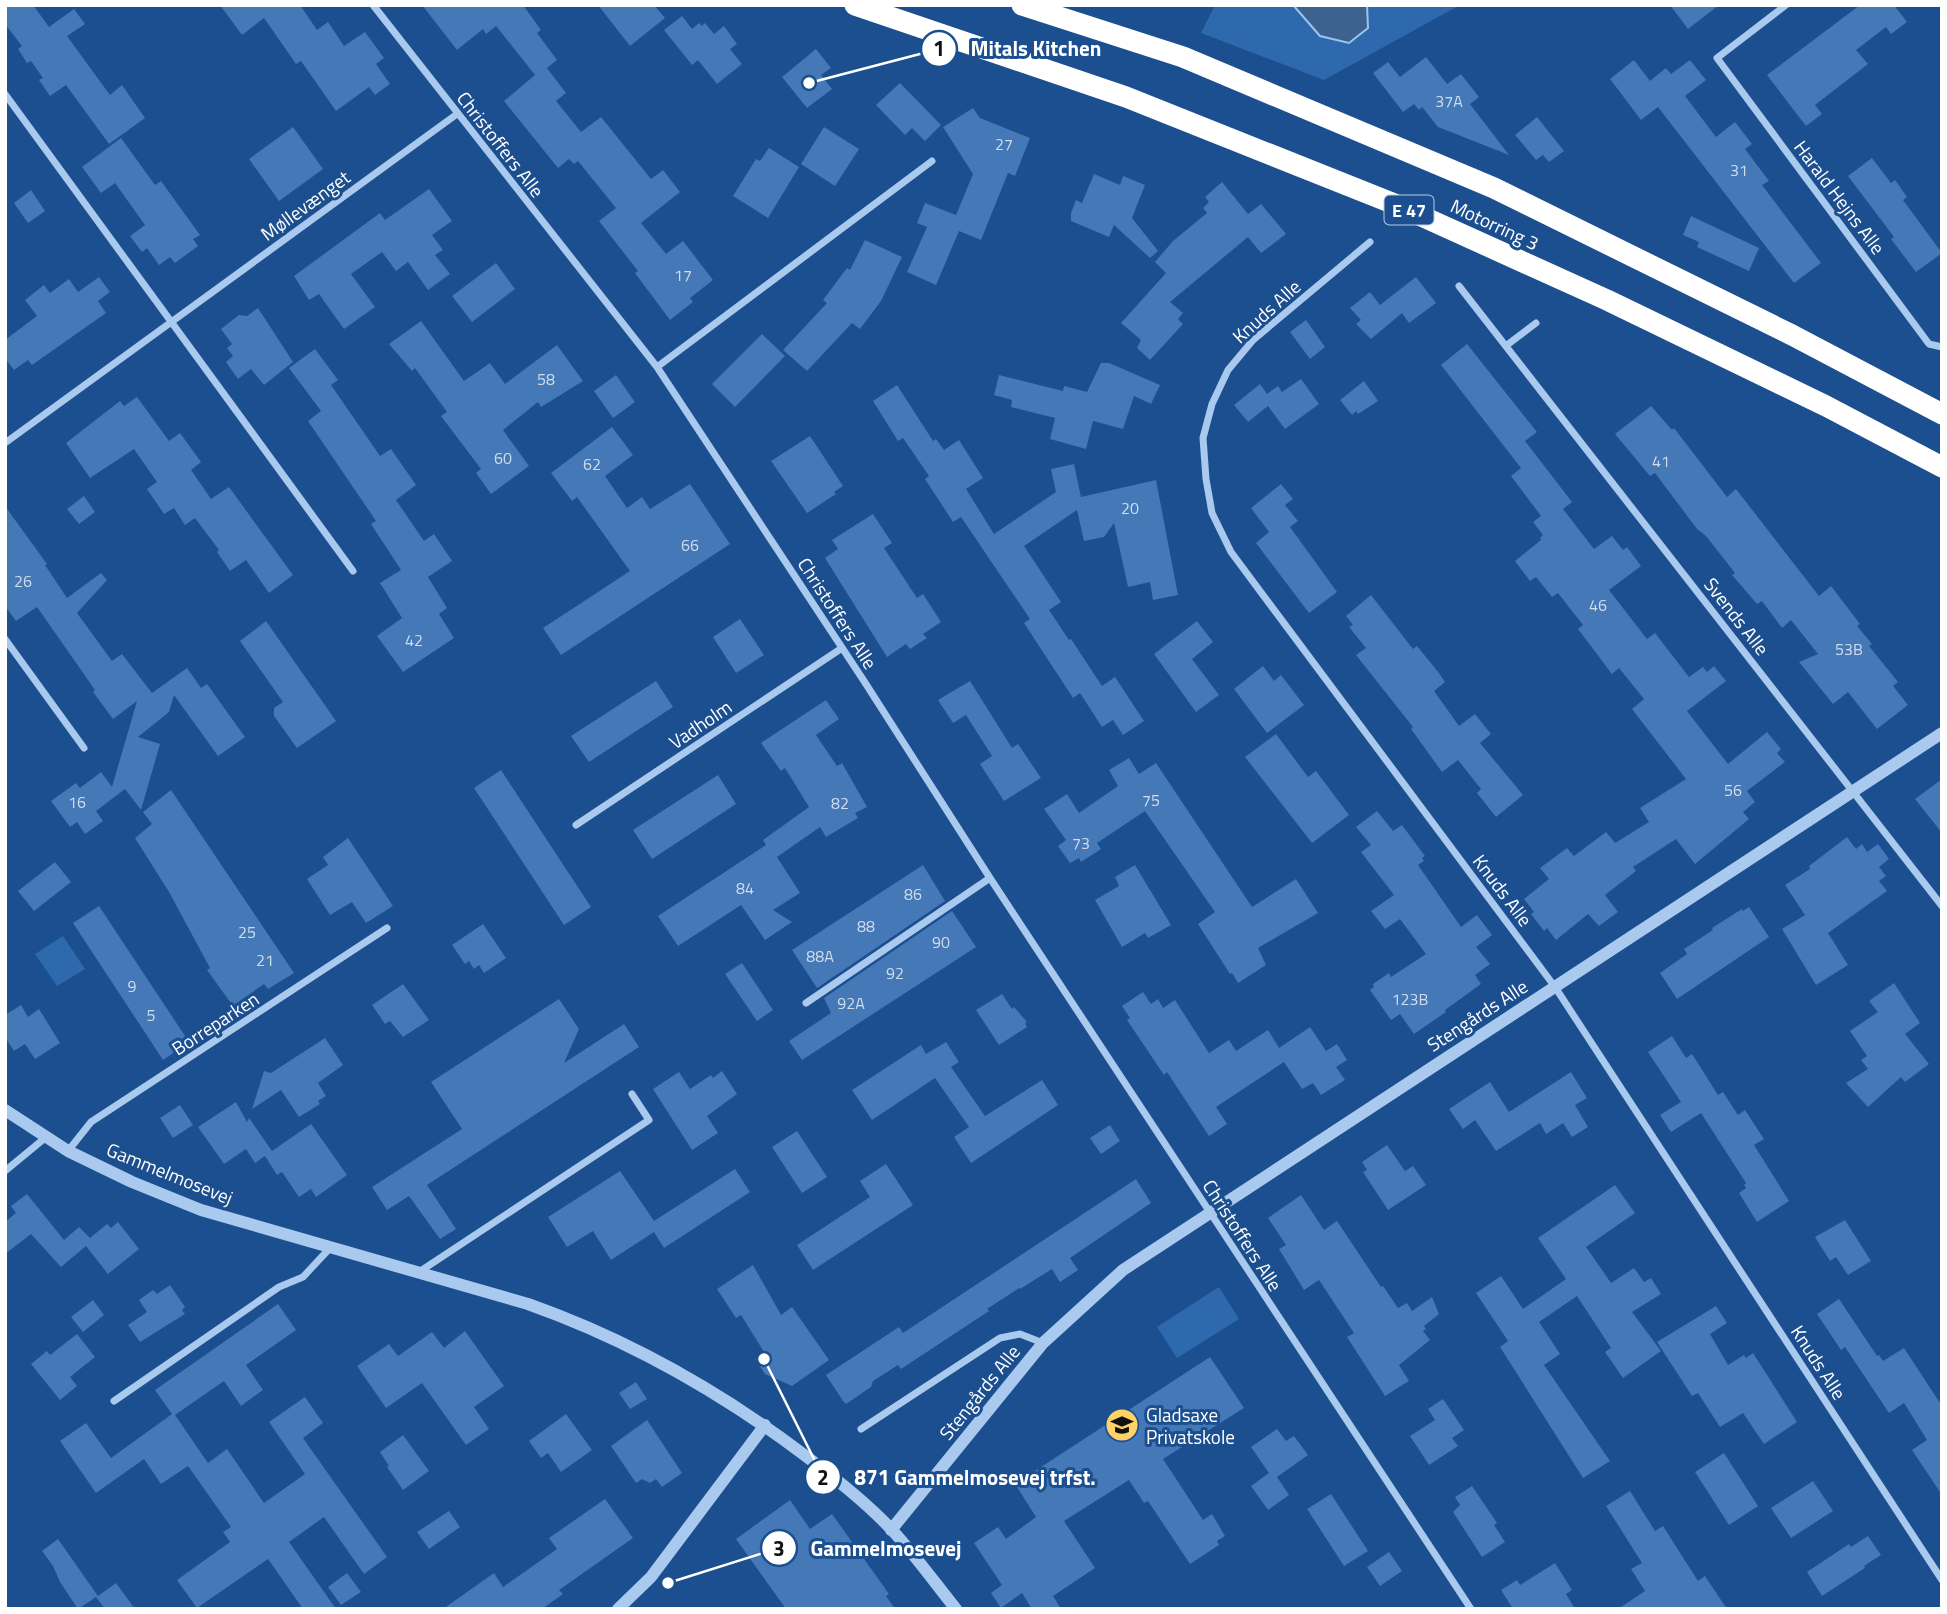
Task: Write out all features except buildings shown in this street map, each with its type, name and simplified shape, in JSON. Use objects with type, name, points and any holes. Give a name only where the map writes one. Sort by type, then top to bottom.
[{"type":"highway","name":"Motorring 3","points":[[855,5],[1126,97],[1397,205],[1606,300],[1814,400],[1942,467]]},
{"type":"highway","name":"Motorring 3","points":[[1022,5],[1183,57],[1494,188],[1792,335],[1942,414]]},
{"type":"street","name":"Christoffers Alle","points":[[373,5],[657,367],[1471,1609]]},
{"type":"street","name":"Harald Hejns Alle","points":[[1786,5],[1717,58],[1929,344],[1942,347]]},
{"type":"street","points":[[5,94],[353,571]]},
{"type":"street","name":"Møllevænget","points":[[5,443],[457,114]]},
{"type":"street","points":[[657,367],[932,161]]},
{"type":"street","name":"Knuds Alle","points":[[1370,242],[1253,340],[1228,370],[1212,404],[1203,438],[1212,513],[1231,552],[1555,987],[1942,1580]]},
{"type":"street","name":"Svends Alle","points":[[1459,286],[1942,906]]},
{"type":"street","points":[[1507,345],[1536,323]]},
{"type":"street","points":[[5,639],[84,748]]},
{"type":"street","name":"Vadholm","points":[[576,825],[842,648]]},
{"type":"street","name":"Stengårds Alle","points":[[891,1530],[1043,1343],[1124,1270],[1942,733]]},
{"type":"street","points":[[806,1003],[990,878]]},
{"type":"street","name":"Borreparken","points":[[68,1152],[91,1122],[387,928]]},
{"type":"street","points":[[416,1273],[649,1120],[632,1094]]},
{"type":"street","name":"Gammelmosevej","points":[[5,1110],[68,1152],[201,1210],[528,1304],[564,1317],[669,1367],[765,1425],[834,1477],[891,1530],[956,1609]]},
{"type":"street","points":[[5,1171],[45,1138]]},
{"type":"street","points":[[114,1401],[279,1286],[303,1277],[330,1248]]},
{"type":"street","name":"Stengårds Alle","points":[[861,1429],[1000,1339],[1020,1334],[1043,1343]]},
{"type":"street","points":[[618,1609],[652,1577],[765,1425]]},
{"type":"shaded area","points":[[1215,5],[1460,5],[1324,80],[1201,33]]},
{"type":"shaded area","points":[[1293,5],[1367,5],[1368,28],[1349,43],[1320,36]]},
{"type":"shaded area","points":[[63,936],[85,969],[57,986],[35,954]]},
{"type":"shaded area","points":[[1219,1287],[1239,1319],[1177,1358],[1157,1327]]},
{"type":"place","name":"Mitals Kitchen","points":[[809,83]]},
{"type":"place","name":"871 Gammelmosevej trfst.","points":[[764,1359]]},
{"type":"place","name":"Gladsaxe Privatskole","points":[[1122,1425]]},
{"type":"place","name":"Gammelmosevej","points":[[668,1583]]}]
